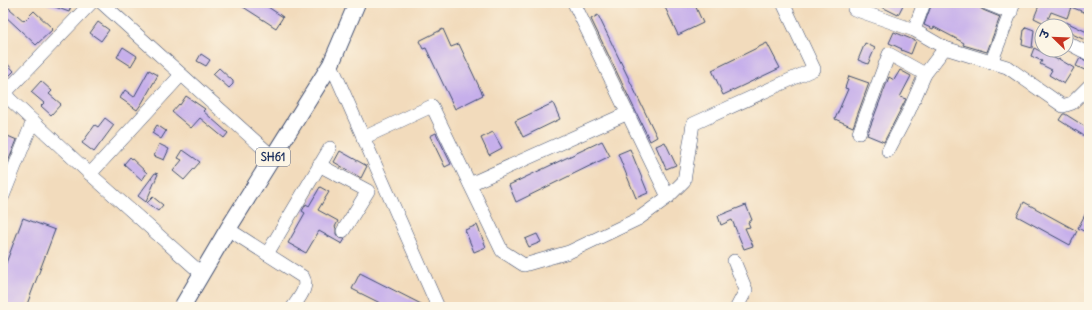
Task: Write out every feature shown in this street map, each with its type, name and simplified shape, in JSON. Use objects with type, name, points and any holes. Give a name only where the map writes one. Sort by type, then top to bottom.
[{"type":"main road","name":"SH61","points":[[182,307],[228,229],[331,64],[357,3]]},
{"type":"street","points":[[91,3],[4,94],[90,174],[202,274]]},
{"type":"street","points":[[102,3],[273,157]]},
{"type":"street","points":[[574,3],[668,197]]},
{"type":"street","points":[[363,138],[432,106],[502,251],[524,265],[569,252],[638,219],[668,197],[684,181],[693,124],[814,69],[783,3]]},
{"type":"street","points":[[914,30],[924,3]]},
{"type":"street","points":[[986,3],[1013,8],[991,63]]},
{"type":"street","points":[[854,9],[914,30],[945,48],[991,63],[1007,66],[1063,106],[1072,103],[1089,86]]},
{"type":"street","points":[[1074,46],[1089,54]]},
{"type":"street","points":[[888,151],[925,74],[945,48]]},
{"type":"street","points":[[859,133],[889,54],[925,74]]},
{"type":"street","points":[[331,64],[438,307]]},
{"type":"street","points":[[90,174],[182,75]]},
{"type":"street","points":[[470,184],[628,112]]},
{"type":"street","points":[[3,196],[33,121]]},
{"type":"street","points":[[267,254],[330,148]]},
{"type":"street","points":[[320,165],[368,191],[343,231]]},
{"type":"street","points":[[228,229],[298,273],[305,280],[304,290],[293,307]]},
{"type":"street","points":[[734,261],[746,290],[737,307]]},
{"type":"building","points":[[3,3],[24,21],[34,11],[53,29],[36,45],[3,14]]},
{"type":"building","points":[[47,3],[72,3],[69,12]]},
{"type":"building","points":[[237,3],[262,3],[283,17],[276,28]]},
{"type":"building","points":[[663,3],[694,3],[703,23],[678,35]]},
{"type":"building","points":[[874,3],[904,3],[898,15]]},
{"type":"building","points":[[932,3],[978,3],[980,8],[983,10],[1000,17],[987,52],[963,45],[964,43],[934,27],[933,29],[924,25]]},
{"type":"building","points":[[1040,3],[1089,3],[1089,14],[1071,7],[1067,18],[1051,12],[1048,18],[1034,18]]},
{"type":"building","points":[[598,15],[657,137],[650,141],[591,19]]},
{"type":"building","points":[[98,22],[109,30],[101,41],[90,33]]},
{"type":"building","points":[[1074,26],[1089,33],[1089,45],[1086,43],[1087,41],[1074,35]]},
{"type":"building","points":[[1026,27],[1034,30],[1032,48],[1022,45]]},
{"type":"building","points":[[443,29],[451,47],[459,44],[483,95],[455,109],[426,48],[423,49],[419,41]]},
{"type":"building","points":[[894,32],[916,41],[911,54],[889,43]]},
{"type":"building","points":[[767,43],[780,68],[723,95],[712,70]]},
{"type":"building","points":[[865,43],[875,48],[868,64],[858,60]]},
{"type":"building","points":[[123,47],[137,56],[131,66],[117,57]]},
{"type":"building","points":[[1034,48],[1034,57],[1031,56]]},
{"type":"building","points":[[201,54],[210,60],[206,66],[197,61]]},
{"type":"building","points":[[1035,58],[1059,59],[1074,68],[1064,84],[1049,75],[1052,70],[1040,64],[1042,61]]},
{"type":"building","points":[[1080,58],[1089,62],[1089,72],[1076,66]]},
{"type":"building","points":[[3,59],[14,71],[9,76],[3,71]]},
{"type":"building","points":[[219,68],[233,81],[233,84],[229,88],[213,74]]},
{"type":"building","points":[[149,70],[158,75],[137,110],[120,98],[125,90],[134,97]]},
{"type":"building","points":[[900,70],[911,76],[900,97],[906,99],[884,142],[867,135],[889,77],[894,80]]},
{"type":"building","points":[[849,76],[869,83],[853,127],[835,119],[848,89],[845,88]]},
{"type":"building","points":[[41,81],[52,91],[49,94],[61,104],[51,115],[41,106],[44,103],[31,92]]},
{"type":"building","points":[[186,96],[205,109],[203,111],[228,133],[224,138],[200,118],[191,128],[172,112],[179,104],[180,105]]},
{"type":"building","points":[[553,103],[560,119],[523,137],[515,121]]},
{"type":"building","points":[[1063,114],[1089,129],[1089,139],[1059,120]]},
{"type":"building","points":[[105,118],[114,125],[94,152],[82,143],[95,125],[98,127]]},
{"type":"building","points":[[157,125],[166,131],[161,139],[152,133]]},
{"type":"building","points":[[493,132],[502,148],[489,155],[481,138]]},
{"type":"building","points":[[436,133],[451,164],[445,167],[430,136]]},
{"type":"building","points":[[3,134],[17,140],[3,174]]},
{"type":"building","points":[[602,141],[610,156],[516,202],[509,185]]},
{"type":"building","points":[[665,142],[676,165],[666,169],[656,146]]},
{"type":"building","points":[[159,144],[169,149],[164,160],[154,156]]},
{"type":"building","points":[[630,149],[648,193],[636,198],[618,154]]},
{"type":"building","points":[[183,150],[200,162],[184,180],[173,171],[182,160],[178,158]]},
{"type":"building","points":[[340,151],[367,166],[361,178],[334,162]]},
{"type":"building","points":[[130,157],[147,173],[142,180],[124,164]]},
{"type":"building","points":[[155,173],[158,174],[146,202],[138,196]]},
{"type":"building","points":[[320,187],[329,192],[318,210],[338,221],[335,227],[336,234],[339,238],[345,239],[342,244],[319,231],[306,253],[288,243],[305,213],[302,211],[306,204],[309,206]]},
{"type":"building","points":[[153,197],[163,205],[158,211],[147,203]]},
{"type":"building","points":[[1024,202],[1077,231],[1070,245],[1017,216]]},
{"type":"building","points":[[746,205],[752,220],[748,222],[750,227],[745,228],[753,246],[744,249],[732,220],[721,225],[718,216]]},
{"type":"building","points":[[1089,207],[1089,234],[1078,228]]},
{"type":"building","points":[[23,218],[55,230],[26,307],[3,307],[3,271]]},
{"type":"building","points":[[477,225],[486,247],[474,252],[465,230]]},
{"type":"building","points":[[537,234],[541,242],[529,247],[525,239]]},
{"type":"building","points":[[360,273],[427,307],[388,307],[352,289]]}]
